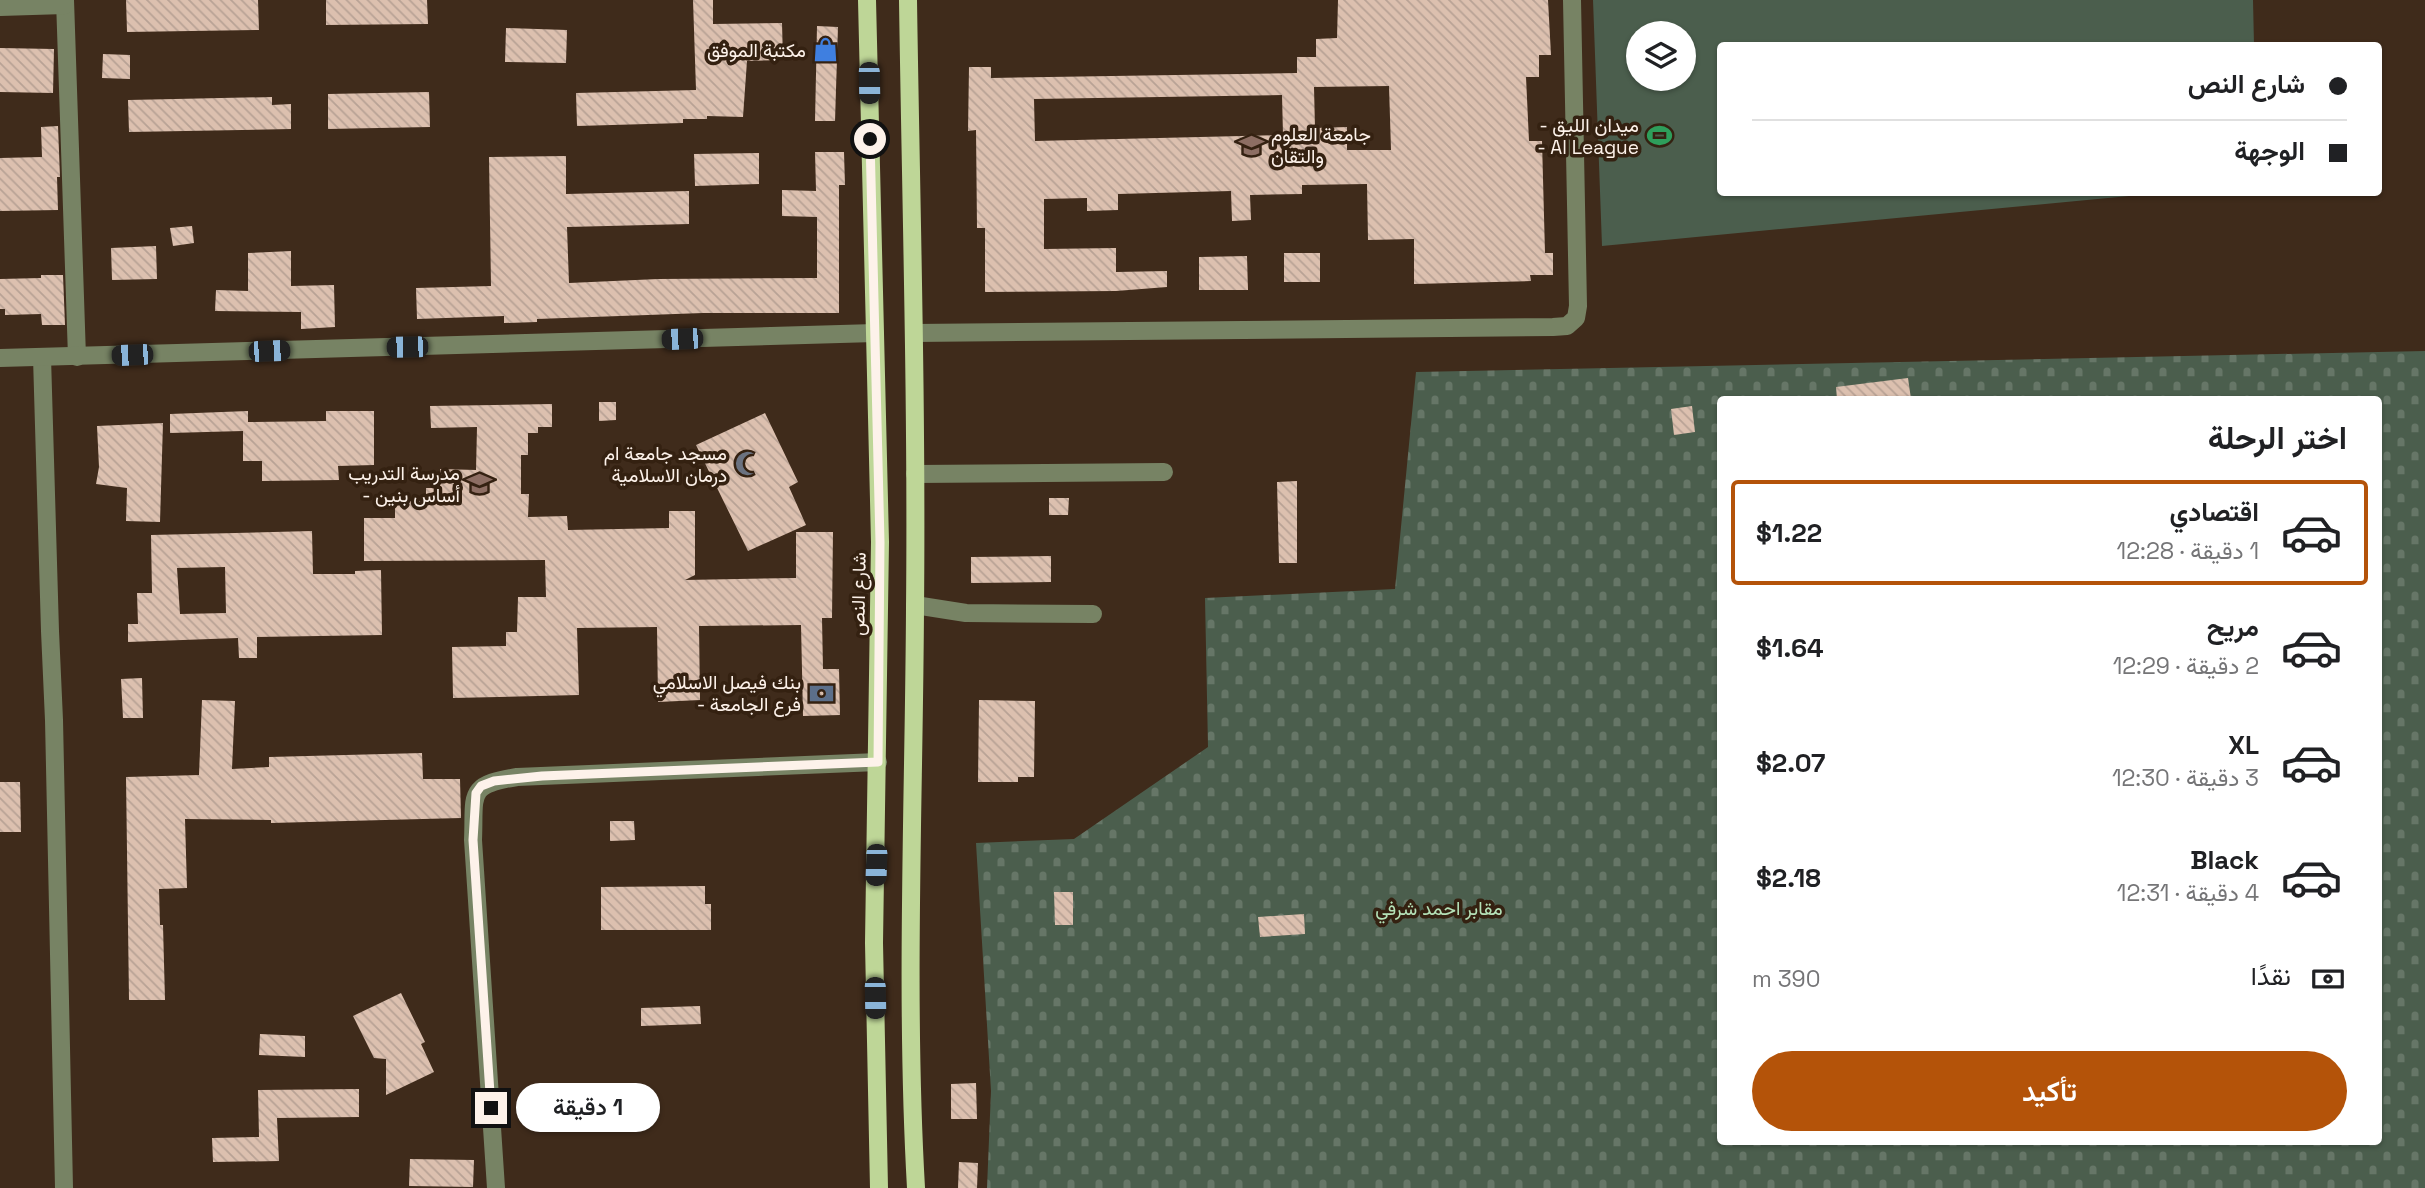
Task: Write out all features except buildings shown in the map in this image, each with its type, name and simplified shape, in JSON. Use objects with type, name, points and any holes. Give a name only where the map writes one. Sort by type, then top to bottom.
[{"type":"main road","name":"شارع النص","points":[[867,0],[880,542],[874,943],[879,1188]]},
{"type":"main road","points":[[908,0],[915,474],[911,941],[916,1188]]},
{"type":"street","points":[[914,333],[1567,326],[1576,318],[1578,306],[1572,0]]},
{"type":"street","points":[[0,7],[65,3],[77,357]]},
{"type":"street","points":[[0,358],[875,333]]},
{"type":"street","points":[[42,357],[55,732],[64,1188]]},
{"type":"street","points":[[915,474],[1164,472]]},
{"type":"street","points":[[915,605],[966,613],[1093,614]]},
{"type":"street","points":[[496,1188],[473,840],[476,793],[481,786],[494,781],[542,776],[878,762]]},
{"type":"green space","name":"- ميدان الليق - Al League","points":[[1593,0],[2253,0],[2254,42],[1717,42],[1717,196],[2129,196],[1602,246]]},
{"type":"green space","name":"مقابر احمد شرفي","points":[[2425,351],[2425,1188],[987,1188],[991,1091],[976,843],[1074,839],[1208,747],[1205,598],[1395,589],[1416,372]]},
{"type":"place","name":"مكتبة الموفق","points":[[826,50]]},
{"type":"place","name":"- ميدان الليق - Al League","points":[[1659,136]]},
{"type":"place","name":"جامعة العلوم والتقان","points":[[1251,145]]},
{"type":"place","name":"مسجد جامعة ام درمان الاسلامية","points":[[747,464]]},
{"type":"place","name":"مدرسة التدريب - أساس بنين","points":[[480,484]]},
{"type":"place","name":"بنك فيصل الاسلامي - فرع الجامعة","points":[[821,693]]},
{"type":"route","points":[[491,1108],[473,840],[476,793],[481,786],[517,777],[878,762],[880,542],[870,139]]}]
